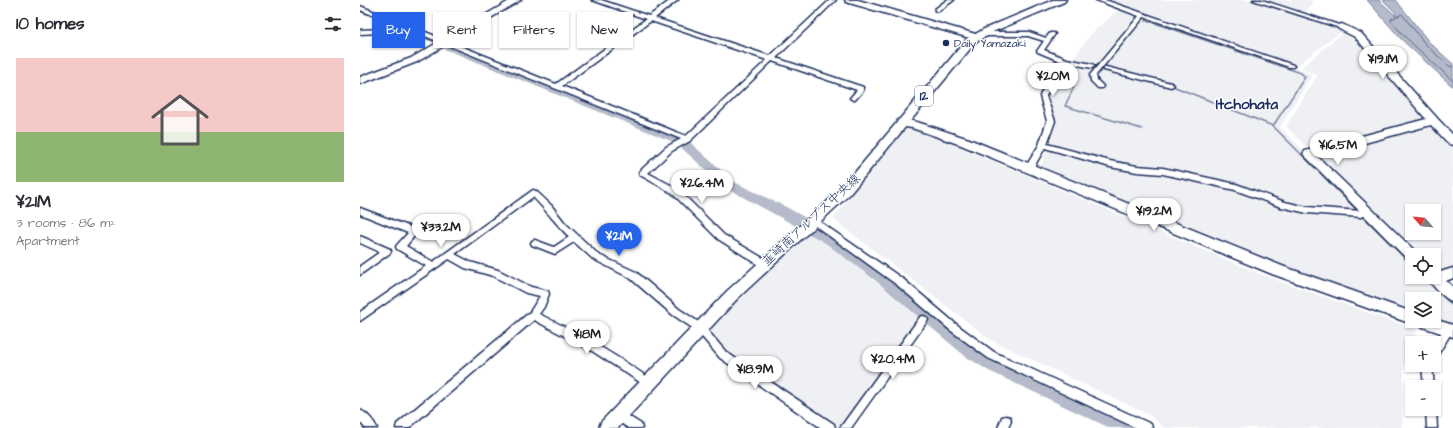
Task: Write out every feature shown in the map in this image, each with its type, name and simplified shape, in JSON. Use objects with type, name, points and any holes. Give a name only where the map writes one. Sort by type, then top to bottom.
[{"type":"main road","name":"韮崎南アルプス中央線","points":[[607,428],[732,295],[858,178],[965,47],[976,37],[1061,0]]},
{"type":"street","points":[[491,16],[518,0]]},
{"type":"street","points":[[595,0],[861,89],[853,98]]},
{"type":"street","points":[[557,88],[674,0]]},
{"type":"street","points":[[765,264],[721,237],[675,192],[643,172],[669,149],[684,141],[833,0]]},
{"type":"street","points":[[849,0],[976,37],[987,34],[1029,34],[1048,41]]},
{"type":"street","points":[[937,10],[951,0]]},
{"type":"street","points":[[1099,0],[1292,66]]},
{"type":"street","points":[[1256,0],[1342,27],[1358,35],[1433,121],[1453,141]]},
{"type":"street","points":[[360,8],[372,13]]},
{"type":"street","points":[[1100,86],[1094,81],[1093,75],[1143,15]]},
{"type":"street","points":[[360,32],[372,32]]},
{"type":"street","points":[[1052,34],[1040,51],[1066,61],[1092,66]]},
{"type":"street","points":[[360,81],[414,60],[435,48]]},
{"type":"street","points":[[460,48],[684,141]]},
{"type":"street","points":[[1029,168],[1043,145],[1050,121],[1043,96],[1050,80],[1066,61]]},
{"type":"street","points":[[1106,69],[1170,85]]},
{"type":"street","points":[[1405,249],[1309,154],[1433,121]]},
{"type":"street","points":[[902,123],[913,125],[958,140],[1277,270],[1405,316]]},
{"type":"street","points":[[1043,145],[1110,164],[1137,169],[1163,171],[1236,187],[1274,202],[1307,210],[1361,214],[1367,212]]},
{"type":"street","points":[[360,317],[449,255],[533,193],[548,207],[562,225],[596,256],[633,275],[676,312],[700,328],[723,355],[830,428]]},
{"type":"street","points":[[360,211],[413,231],[413,234],[400,247],[433,266]]},
{"type":"street","points":[[809,224],[900,282],[953,327],[991,355],[1147,428]]},
{"type":"street","points":[[535,243],[555,251],[575,237]]},
{"type":"street","points":[[360,239],[387,251],[360,271]]},
{"type":"street","points":[[401,428],[533,314],[541,304],[544,294],[529,290],[495,273],[468,265],[449,255]]},
{"type":"street","points":[[1441,276],[1453,273]]},
{"type":"street","points":[[1440,284],[1453,296]]},
{"type":"street","points":[[533,314],[571,333],[610,356],[649,383]]},
{"type":"street","points":[[845,428],[923,320]]},
{"type":"street","points":[[1441,328],[1451,331],[1441,344]]},
{"type":"street","points":[[360,415],[372,428]]},
{"type":"street","points":[[619,415],[637,428]]},
{"type":"street","points":[[1431,416],[1432,428]]},
{"type":"shaded area","points":[[1108,0],[1251,0],[1344,29],[1295,67],[1312,75],[1280,127],[1405,253],[1405,284],[1436,284],[1453,301],[1453,327],[1441,323],[1441,292],[1405,292],[1405,311],[1284,268],[1040,166],[1051,143],[1056,121],[1048,96],[1053,85],[1092,33],[1123,5]]},
{"type":"shaded area","points":[[1265,0],[1311,0],[1313,3],[1305,13]]},
{"type":"shaded area","points":[[1345,31],[1354,35],[1428,120],[1309,150],[1286,126],[1318,75],[1301,68]]},
{"type":"shaded area","points":[[1433,125],[1453,145],[1453,269],[1441,273],[1441,248],[1410,248],[1316,156]]},
{"type":"shaded area","points":[[904,126],[912,127],[1265,276],[1405,326],[1405,328],[1417,330],[1415,336],[1405,336],[1402,428],[1165,428],[1149,415],[991,340],[833,219]]},
{"type":"shaded area","points":[[807,231],[831,246],[919,317],[838,428],[728,353],[708,330]]},
{"type":"water","points":[[1367,0],[1379,0],[1396,16],[1395,12],[1383,0],[1396,0],[1429,42],[1453,64],[1453,87],[1401,39]]},
{"type":"waterway","points":[[360,11],[433,41]]},
{"type":"waterway","points":[[1146,20],[1301,73],[1305,77],[1273,126]]},
{"type":"waterway","points":[[451,48],[680,140],[730,185],[783,212],[832,240],[881,277],[970,351],[995,366],[1128,428]]},
{"type":"waterway","points":[[1090,67],[1123,75]]},
{"type":"waterway","points":[[1060,73],[1055,79],[1074,87],[1065,106],[1142,129]]},
{"type":"waterway","points":[[1170,85],[1273,126]]},
{"type":"waterway","points":[[1273,126],[1405,258]]},
{"type":"waterway","points":[[1431,284],[1453,306]]},
{"type":"place","name":"Daily Yamazaki","points":[[946,43]]},
{"type":"district","name":"Itchohata","points":[[1247,104]]}]
